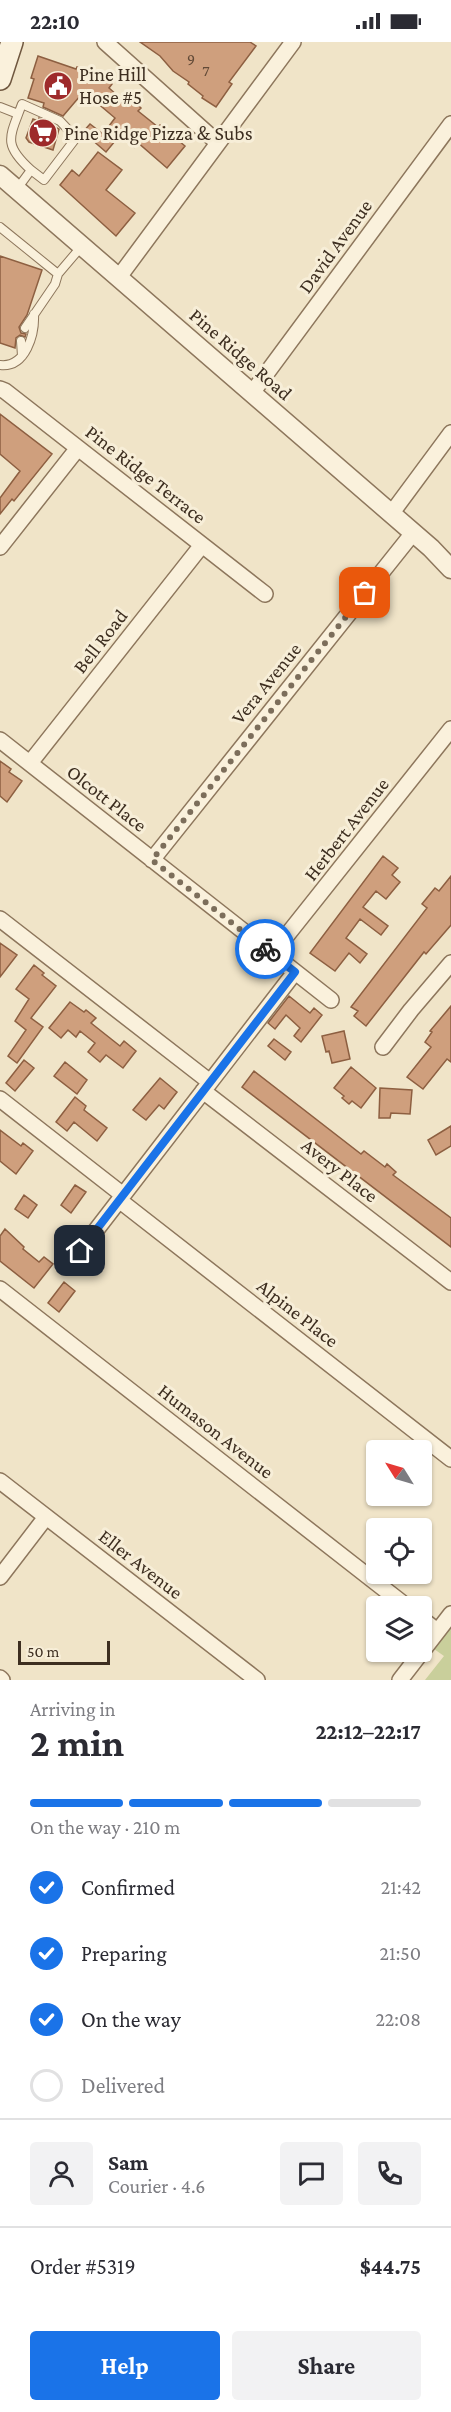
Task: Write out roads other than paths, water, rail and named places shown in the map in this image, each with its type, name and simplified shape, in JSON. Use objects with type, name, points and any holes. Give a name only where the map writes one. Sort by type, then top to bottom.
[{"type":"main road","points":[[0,79],[12,42]]},
{"type":"street","points":[[105,42],[218,142]]},
{"type":"street","points":[[119,277],[293,42]]},
{"type":"street","name":"David Avenue","points":[[252,393],[451,124]]},
{"type":"street","name":"Pine Ridge Road","points":[[0,175],[413,533],[451,569]]},
{"type":"street","name":"Pine Ridge Terrace","points":[[0,389],[265,594]]},
{"type":"street","points":[[391,514],[451,434]]},
{"type":"street","points":[[0,547],[78,448]]},
{"type":"street","name":"Vera Avenue","points":[[152,860],[413,533]]},
{"type":"street","name":"Bell Road","points":[[30,764],[202,545]]},
{"type":"street","name":"Herbert Avenue","points":[[272,954],[451,729]]},
{"type":"street","name":"Olcott Place","points":[[0,740],[330,1000]]},
{"type":"street","name":"Avery Place","points":[[0,919],[451,1282]]},
{"type":"street","points":[[383,1047],[451,963]]},
{"type":"street","points":[[80,1251],[295,972]]},
{"type":"street","name":"Alpine Place","points":[[0,1099],[121,1198],[451,1459]]},
{"type":"street","name":"Humason Avenue","points":[[0,1289],[393,1596]]},
{"type":"street","name":"Eller Avenue","points":[[0,1481],[257,1680]]},
{"type":"street","points":[[0,1577],[46,1517]]},
{"type":"street","points":[[400,1680],[451,1614]]},
{"type":"street","points":[[432,1627],[437,1631]]},
{"type":"lane","points":[[22,104],[60,121],[76,138],[44,180],[31,170],[14,155],[10,138],[22,104]]},
{"type":"lane","points":[[0,107],[18,114]]},
{"type":"lane","points":[[17,189],[31,170]]},
{"type":"lane","points":[[0,227],[58,274]]},
{"type":"lane","points":[[25,328],[55,284],[58,274],[82,246]]},
{"type":"lane","points":[[0,365],[9,365],[22,356],[35,327],[34,314]]},
{"type":"lane","points":[[21,341],[22,356]]},
{"type":"place","name":"Pine Hill Hose #5","points":[[58,86]]},
{"type":"place","name":"Pine Ridge Pizza & Subs","points":[[43,133]]}]
